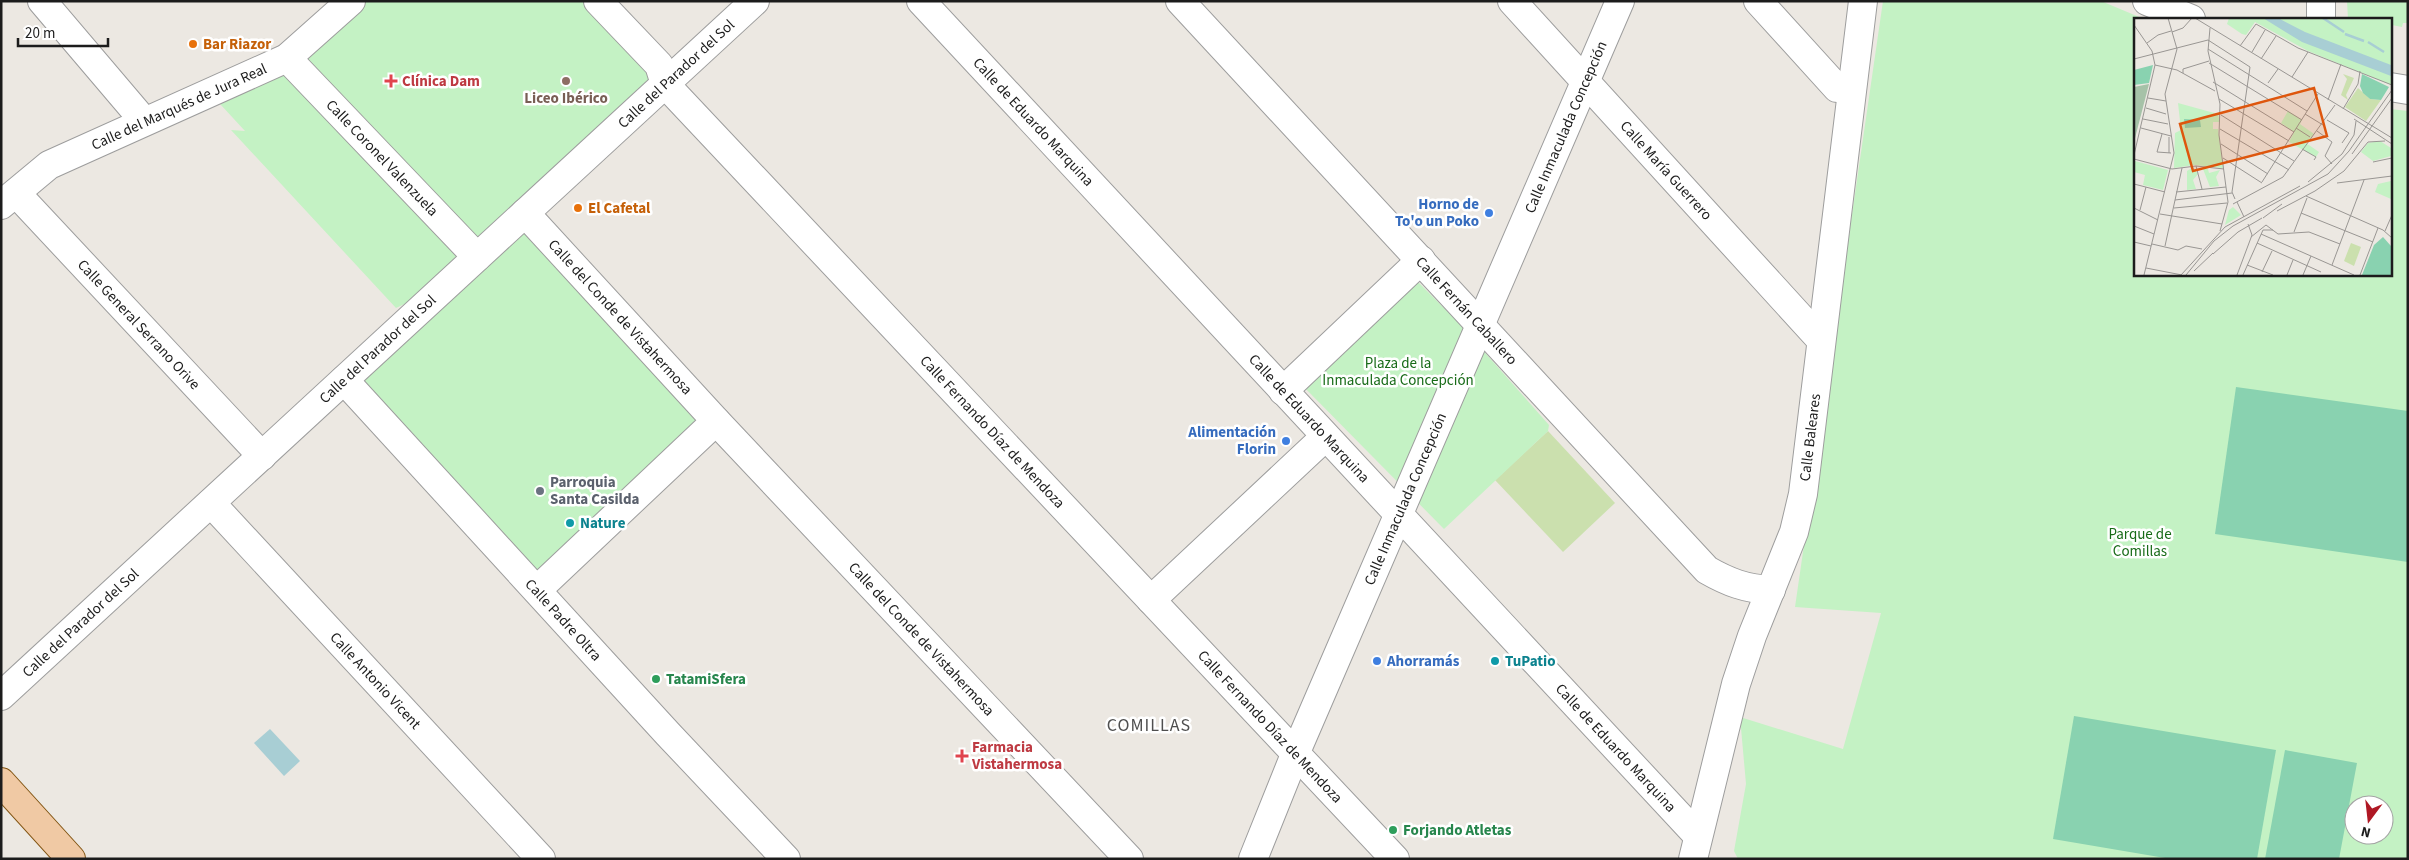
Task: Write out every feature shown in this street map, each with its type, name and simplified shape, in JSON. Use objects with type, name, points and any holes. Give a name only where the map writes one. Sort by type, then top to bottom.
[{"type":"main road","points":[[1,782],[71,859]]},
{"type":"street","points":[[42,1],[144,121]]},
{"type":"street","name":"Calle del Marqués de Jura Real","points":[[9,199],[49,165],[287,58],[351,1]]},
{"type":"street","name":"Calle Fernando Díaz de Mendoza","points":[[598,1],[659,66],[664,84],[1395,859]]},
{"type":"street","name":"Calle del Parador del Sol","points":[[1,696],[755,1]]},
{"type":"street","name":"Calle de Eduardo Marquina","points":[[920,1],[1399,516],[1695,847]]},
{"type":"street","name":"Calle Fernán Caballero","points":[[1180,1],[1706,570],[1729,583],[1756,590],[1771,590]]},
{"type":"street","name":"Calle María Guerrero","points":[[1512,1],[1820,339]]},
{"type":"street","name":"Calle Inmaculada Concepción","points":[[1253,859],[1296,752],[1620,1]]},
{"type":"street","points":[[1758,1],[1837,88],[1851,90]]},
{"type":"street","name":"Calle Baleares","points":[[1695,847],[1736,684],[1794,532],[1803,494],[1820,339],[1863,1]]},
{"type":"street","points":[[2147,1],[2189,18]]},
{"type":"street","points":[[2321,1],[2321,18]]},
{"type":"street","name":"Calle Coronel Valenzuela","points":[[287,58],[476,258]]},
{"type":"street","points":[[2392,87],[2408,90]]},
{"type":"street","name":"Calle General Serrano Orive","points":[[9,199],[262,456]]},
{"type":"street","name":"Calle del Conde de Vistahermosa","points":[[525,213],[716,421],[1128,859]]},
{"type":"street","points":[[1282,391],[1421,260]]},
{"type":"street","name":"Calle Padre Oltra","points":[[344,380],[668,734],[786,859]]},
{"type":"street","points":[[537,590],[716,421]]},
{"type":"street","points":[[1151,600],[1325,437]]},
{"type":"street","name":"Calle Antonio Vicent","points":[[211,503],[541,859]]},
{"type":"green space","points":[[351,1],[598,1],[665,84],[525,213],[716,421],[537,590],[344,380],[447,284],[396,308],[231,130],[245,131],[209,92]]},
{"type":"green space","name":"Parque de Comillas","points":[[1883,1],[2101,1],[2142,18],[2134,18],[2134,275],[2392,275],[2392,109],[2408,111],[2408,859],[1738,859],[1734,851],[1746,784],[1740,717],[1843,749],[1881,613],[1795,607]]},
{"type":"green space","points":[[2347,1],[2408,1],[2408,23],[2403,23],[2402,27],[2392,25],[2392,18],[2348,18]]},
{"type":"green space","name":"Plaza de la Inmaculada Concepción","points":[[1408,272],[1456,320],[1549,425],[1548,431],[1444,529],[1296,379]]},
{"type":"green space","points":[[2236,387],[2408,411],[2408,562],[2215,534]]},
{"type":"green space","points":[[1548,431],[1615,503],[1563,552],[1495,480]]},
{"type":"green space","points":[[2074,716],[2276,750],[2257,859],[2171,859],[2053,839]]},
{"type":"green space","points":[[2285,750],[2357,763],[2351,795],[2344,795],[2344,832],[2339,859],[2265,859]]},
{"type":"water","points":[[270,729],[300,761],[284,776],[254,743]]},
{"type":"place","name":"Bar Riazor","points":[[193,44]]},
{"type":"place","name":"Clínica Dam","points":[[391,81]]},
{"type":"place","name":"Liceo Ibérico","points":[[566,81]]},
{"type":"place","name":"El Cafetal","points":[[578,208]]},
{"type":"place","name":"Horno de To'o un Poko","points":[[1489,213]]},
{"type":"place","name":"Alimentación Florin","points":[[1286,441]]},
{"type":"place","name":"Parroquia Santa Casilda","points":[[540,491]]},
{"type":"place","name":"Nature","points":[[570,523]]},
{"type":"place","name":"Ahorramás","points":[[1377,661]]},
{"type":"place","name":"TuPatio","points":[[1495,661]]},
{"type":"place","name":"TatamiSfera","points":[[656,679]]},
{"type":"place","name":"Farmacia Vistahermosa","points":[[962,756]]},
{"type":"place","name":"Forjando Atletas","points":[[1393,830]]},
{"type":"district","name":"COMILLAS","points":[[1149,725]]}]
